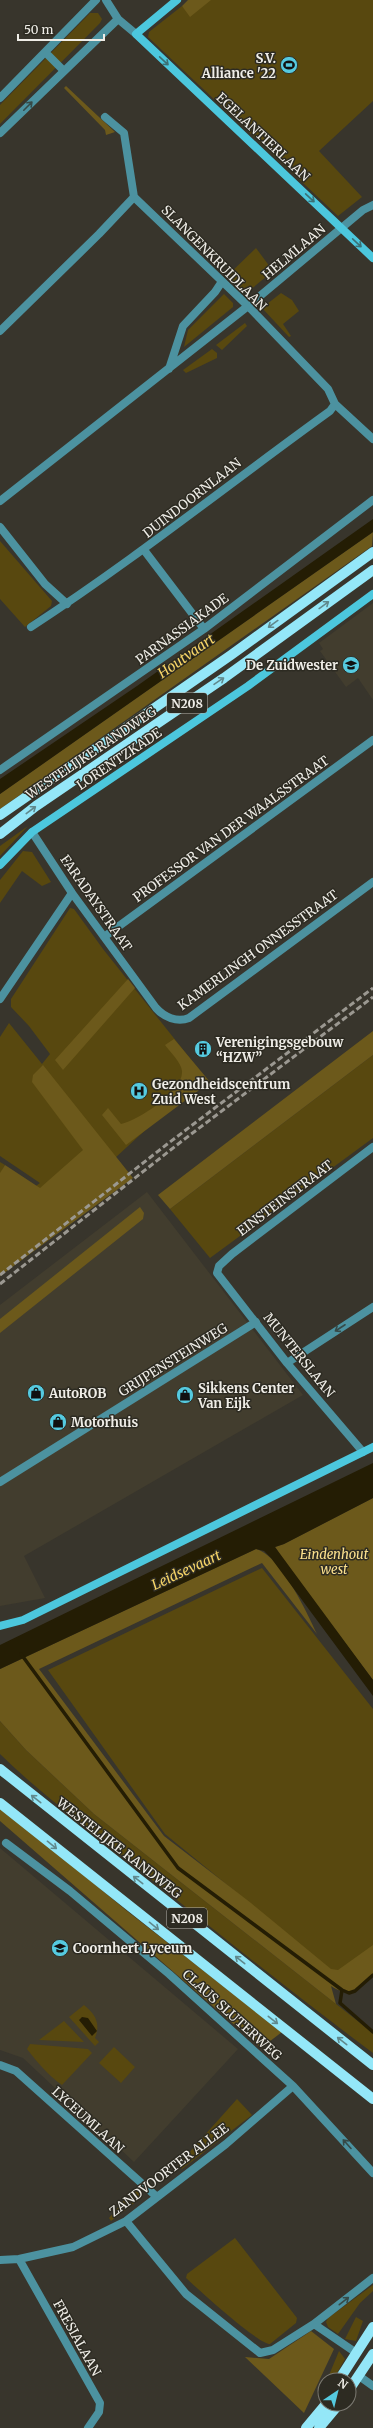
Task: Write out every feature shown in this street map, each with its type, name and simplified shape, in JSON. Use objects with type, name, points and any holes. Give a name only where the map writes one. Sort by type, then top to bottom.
[{"type":"main road","name":"WESTELIJKE RANDWEG","points":[[0,815],[231,655],[373,552]]},
{"type":"main road","name":"WESTELIJKE RANDWEG","points":[[0,834],[36,806],[224,678],[373,570]]},
{"type":"main road","name":"WESTELIJKE RANDWEG","points":[[0,1769],[373,2065]]},
{"type":"main road","name":"N208","points":[[0,1803],[373,2099]]},
{"type":"main road","points":[[344,2372],[355,2352],[373,2327]]},
{"type":"main road","points":[[357,2379],[373,2354]]},
{"type":"main road","points":[[307,2427],[319,2412]]},
{"type":"main road","points":[[319,2428],[332,2412]]},
{"type":"street","points":[[0,98],[96,0]]},
{"type":"street","points":[[106,0],[118,19],[136,34],[177,0]]},
{"type":"street","points":[[0,133],[118,19]]},
{"type":"street","name":"EGELANTIERLAAN","points":[[136,34],[373,258]]},
{"type":"street","points":[[45,52],[64,70]]},
{"type":"street","points":[[0,331],[99,234],[134,197],[124,133],[105,118]]},
{"type":"street","name":"SLANGENKRUIDLAAN","points":[[134,197],[221,282],[248,306],[328,389],[333,408],[373,439]]},
{"type":"street","name":"HELMLAAN","points":[[0,501],[248,306],[363,210],[373,205]]},
{"type":"street","points":[[168,370],[183,326],[215,292],[221,282]]},
{"type":"street","name":"DUINDOORNLAAN","points":[[31,627],[67,604],[144,550],[248,470],[333,408]]},
{"type":"street","name":"PARNASSIAKADE","points":[[0,770],[204,629],[373,500]]},
{"type":"street","points":[[0,527],[45,584],[67,604]]},
{"type":"street","points":[[144,550],[204,629]]},
{"type":"street","name":"LORENTZKADE","points":[[0,865],[32,832],[248,686],[373,594]]},
{"type":"street","name":"PROFESSOR VAN DER WAALSSTRAAT","points":[[104,937],[373,740]]},
{"type":"street","name":"FARADAYSTRAAT","points":[[32,832],[72,893],[142,987]]},
{"type":"street","name":"KAMERLINGH ONNESSTRAAT","points":[[142,987],[160,1013],[178,1020],[189,1018],[373,882]]},
{"type":"street","points":[[0,999],[72,893]]},
{"type":"street","name":"EINSTEINSTRAAT","points":[[217,1273],[219,1266],[232,1254],[373,1147]]},
{"type":"street","name":"MUNTERSLAAN","points":[[217,1273],[287,1363],[363,1452]]},
{"type":"street","points":[[287,1363],[373,1307]]},
{"type":"street","name":"GRIJPENSTEINWEG","points":[[0,1482],[256,1322]]},
{"type":"street","points":[[0,1626],[23,1620],[373,1447]]},
{"type":"street","name":"CLAUS SLUTERWEG","points":[[6,1843],[70,1891],[169,1974],[293,2086],[373,2173]]},
{"type":"street","name":"LYCEUMLAAN","points":[[0,2064],[16,2071],[157,2197]]},
{"type":"street","name":"ZANDVOORTER ALLEE","points":[[0,2260],[19,2259],[73,2247],[126,2222],[226,2144],[293,2086]]},
{"type":"street","points":[[126,2222],[186,2294],[260,2353],[273,2350],[314,2324],[373,2278]]},
{"type":"street","name":"FRESIALAAN","points":[[19,2259],[100,2403],[99,2412],[88,2428]]},
{"type":"street","points":[[314,2324],[355,2352]]},
{"type":"street","points":[[359,2376],[373,2386]]},
{"type":"shaded area","name":"S.V. Alliance '22","points":[[206,0],[373,0],[373,101],[319,151],[362,197],[338,216],[148,37],[149,32],[182,6],[190,14]]},
{"type":"shaded area","points":[[90,13],[98,13],[102,19],[100,23],[0,124],[0,105]]},
{"type":"shaded area","points":[[256,248],[273,271],[249,291],[243,290],[227,276]]},
{"type":"shaded area","points":[[281,293],[292,300],[299,311],[283,324],[291,336],[289,337],[262,308]]},
{"type":"shaded area","points":[[224,294],[233,303],[233,307],[184,347],[188,330]]},
{"type":"shaded area","points":[[245,323],[247,326],[222,350],[216,345]]},
{"type":"shaded area","points":[[212,349],[217,353],[217,358],[186,373],[183,370]]},
{"type":"shaded area","points":[[0,541],[52,601],[51,606],[25,627],[0,599]]},
{"type":"shaded area","name":"De Zuidwester","points":[[373,603],[373,700],[358,678],[346,687],[320,651],[323,649],[319,643]]},
{"type":"shaded area","points":[[28,826],[0,856],[0,846]]},
{"type":"shaded area","points":[[23,851],[32,852],[51,882],[42,886],[22,871],[0,903],[0,880]]},
{"type":"shaded area","points":[[70,908],[74,909],[103,949],[204,1076],[0,1264],[0,1162],[5,1165],[2,1170],[17,1200],[40,1183],[0,1156],[0,1037],[9,1023],[42,1064],[50,1054],[29,1026],[11,1007],[11,999]]},
{"type":"shaded area","points":[[373,1055],[373,1138],[210,1258],[170,1209]]},
{"type":"shaded area","points":[[147,1192],[303,1395],[24,1556],[45,1598],[0,1606],[0,1305]]},
{"type":"shaded area","points":[[262,1568],[373,1709],[373,1955],[342,1979],[165,1834],[48,1670]]},
{"type":"shaded area","points":[[0,1721],[26,1750],[94,1814],[373,2033],[373,2053],[251,1959],[31,1783],[0,1754]]},
{"type":"shaded area","name":"Coornhert Lyceum","points":[[0,1848],[238,2049],[134,2162],[23,2058],[0,2050]]},
{"type":"shaded area","points":[[84,2005],[96,2019],[97,2033],[95,2038],[99,2042],[95,2046],[69,2017]]},
{"type":"shaded area","points":[[64,2021],[84,2042],[39,2040]]},
{"type":"shaded area","points":[[30,2044],[88,2049],[92,2053],[62,2085],[43,2068],[27,2049]]},
{"type":"shaded area","points":[[114,2047],[135,2067],[121,2083],[99,2063]]},
{"type":"shaded area","points":[[237,2099],[252,2115],[182,2169],[178,2165]]},
{"type":"shaded area","points":[[134,2189],[142,2195],[137,2201],[111,2221],[109,2218]]},
{"type":"shaded area","points":[[235,2238],[297,2318],[296,2323],[270,2344],[263,2342],[242,2326],[186,2278],[187,2274]]},
{"type":"shaded area","points":[[373,2285],[373,2291],[360,2303],[338,2334],[328,2327],[326,2322],[328,2318]]},
{"type":"shaded area","points":[[356,2317],[363,2321],[356,2341],[345,2339]]},
{"type":"shaded area","points":[[339,2351],[345,2359],[338,2372],[330,2372]]},
{"type":"green space","points":[[188,0],[211,0],[190,17],[182,6]]},
{"type":"green space","points":[[66,86],[115,132],[106,135],[105,130],[64,88]]},
{"type":"green space","points":[[373,532],[372,546],[0,809],[0,794]]},
{"type":"green space","points":[[128,979],[135,988],[63,1070],[55,1060]]},
{"type":"green space","points":[[373,1031],[373,1055],[170,1209],[158,1195]]},
{"type":"green space","points":[[174,1039],[210,1082],[126,1145],[102,1115],[108,1108],[121,1124],[149,1111],[168,1096],[181,1079],[182,1071],[178,1061],[165,1045]]},
{"type":"green space","points":[[43,1065],[133,1178],[0,1276],[0,1173],[5,1165],[40,1188],[83,1150],[32,1082],[33,1075]]},
{"type":"green space","points":[[140,1207],[144,1213],[143,1219],[0,1333],[0,1319]]},
{"type":"green space","name":"Eindenhout west","points":[[373,1498],[373,1680],[292,1573],[275,1547],[284,1544]]},
{"type":"green space","points":[[256,1549],[265,1553],[283,1573],[300,1599],[317,1634],[262,1563],[39,1669],[164,1836],[251,1903],[331,1969],[338,1970],[373,1945],[373,1975],[354,1991],[344,1992],[331,1986],[336,2004],[94,1814],[26,1750],[0,1721],[0,1669]]},
{"type":"green space","points":[[0,1806],[127,1911],[282,2032],[261,2048],[0,1821]]},
{"type":"green space","points":[[311,2331],[334,2349],[323,2372],[317,2372],[317,2385],[304,2413],[245,2357],[269,2359]]},
{"type":"water","name":"Houtvaart","points":[[373,519],[373,532],[0,794],[0,779],[137,686]]},
{"type":"water","name":"Leidsevaart","points":[[373,1463],[373,1498],[284,1544],[275,1547],[373,1680],[373,1696],[271,1558],[264,1551],[256,1549],[0,1669],[0,1645]]},
{"type":"water","points":[[82,2017],[88,2018],[97,2031],[92,2036],[79,2020]]},
{"type":"waterway","points":[[21,1654],[178,1868],[342,1990],[340,2003],[373,2032]]},
{"type":"waterway","points":[[342,1990],[349,1993],[355,1991],[373,1975]]},
{"type":"railway","points":[[0,1275],[166,1145],[373,988]]},
{"type":"railway","points":[[0,1284],[182,1141],[373,997]]},
{"type":"place","name":"S.V. Alliance '22","points":[[289,65]]},
{"type":"place","name":"De Zuidwester","points":[[351,665]]},
{"type":"place","name":"Verenigingsgebouw “HZW”","points":[[203,1049]]},
{"type":"place","name":"Gezondheidscentrum Zuid West","points":[[139,1091]]},
{"type":"place","name":"AutoROB","points":[[36,1393]]},
{"type":"place","name":"Sikkens Center Van Eijk","points":[[185,1395]]},
{"type":"place","name":"Motorhuis","points":[[58,1422]]},
{"type":"place","name":"Coornhert Lyceum","points":[[60,1948]]}]
